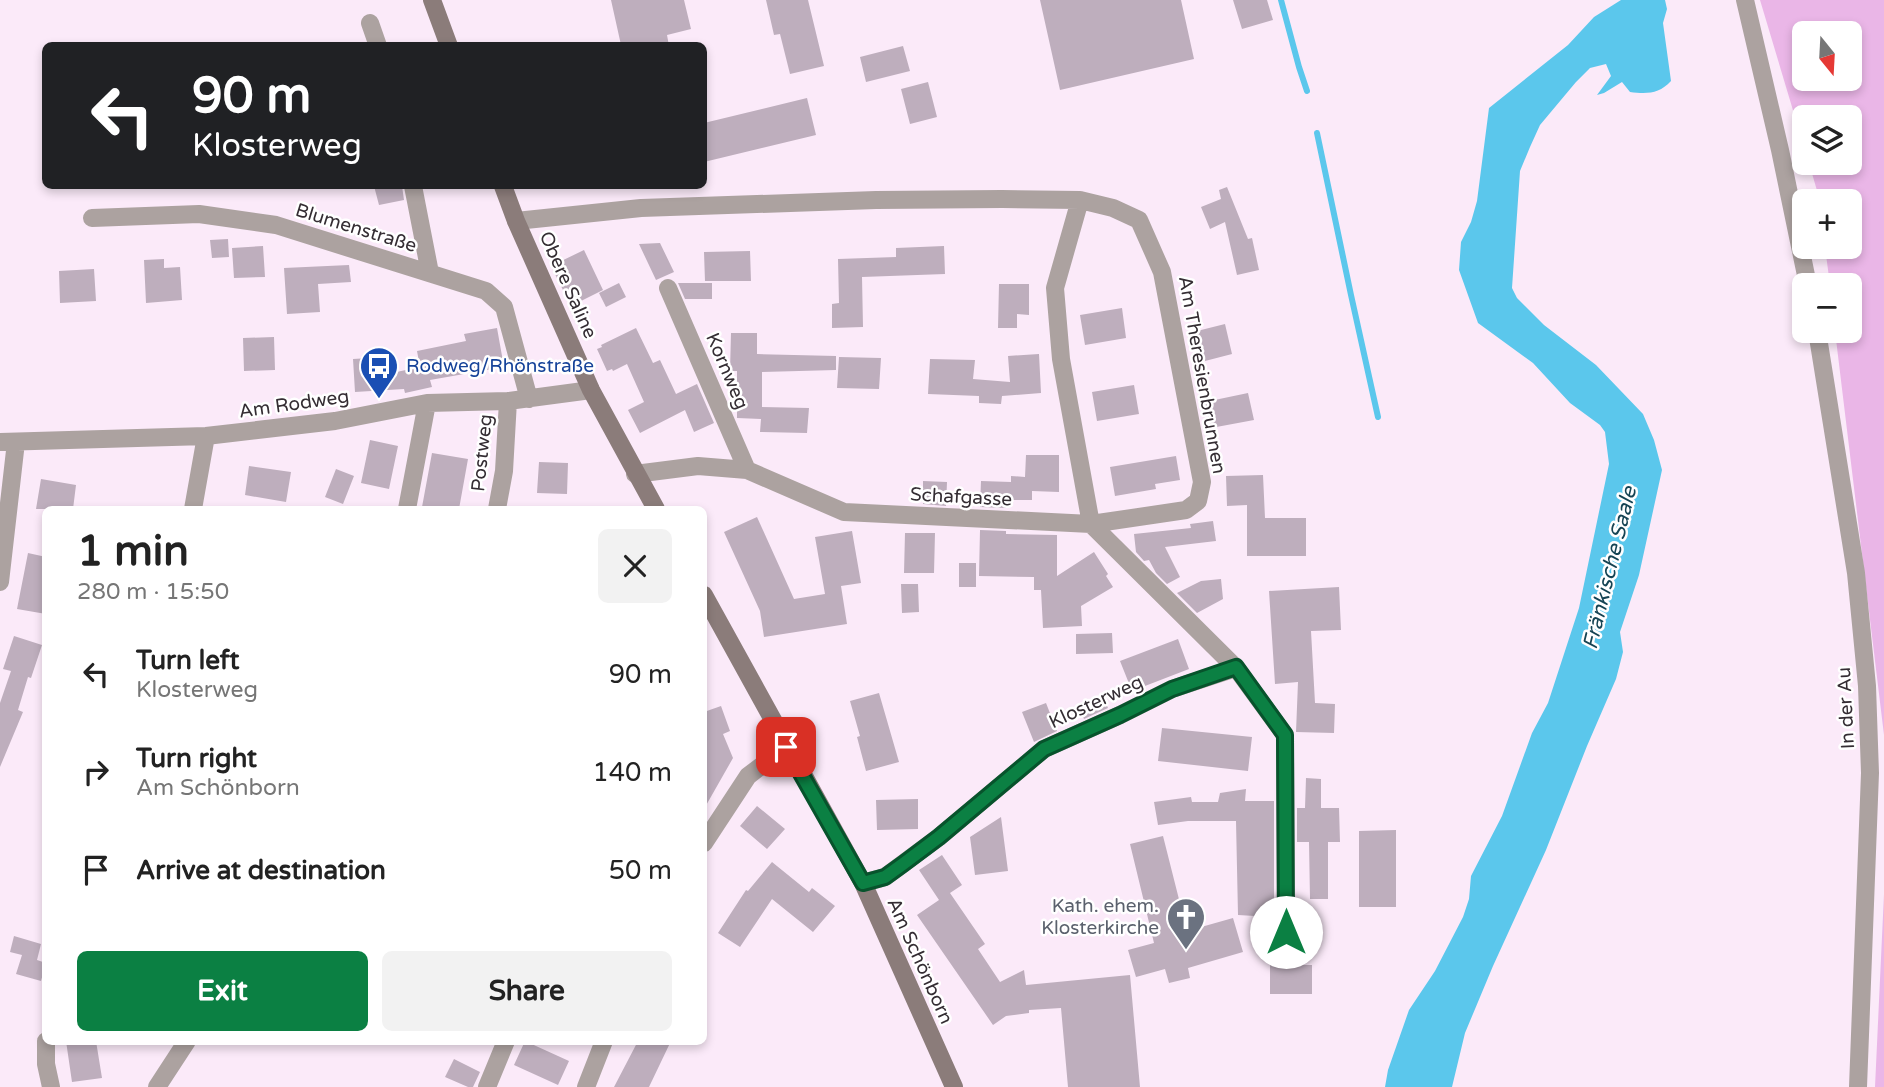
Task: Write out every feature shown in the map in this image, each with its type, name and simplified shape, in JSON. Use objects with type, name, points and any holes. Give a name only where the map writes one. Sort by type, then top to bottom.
[{"type":"main road","points":[[432,0],[448,42]]},
{"type":"main road","name":"Obere Saline","points":[[504,189],[591,390],[635,474]]},
{"type":"main road","points":[[635,474],[654,506]]},
{"type":"main road","name":"Am Schönborn","points":[[707,602],[863,883],[954,1087]]},
{"type":"street","points":[[1745,0],[1806,273]]},
{"type":"street","points":[[370,23],[377,42]]},
{"type":"street","points":[[414,189],[430,273]]},
{"type":"street","name":"Am Theresienbrunnen","points":[[516,221],[655,208],[876,200],[1080,200],[1113,208],[1139,220],[1162,272],[1202,482],[1198,501],[1186,510],[1091,524]]},
{"type":"street","points":[[1080,200],[1055,288],[1061,359],[1091,524],[1236,667],[1285,735],[1286,932]]},
{"type":"street","name":"Blumenstraße","points":[[92,218],[199,214],[276,225],[486,291],[504,307],[529,398]]},
{"type":"street","name":"Kornweg","points":[[668,288],[747,470]]},
{"type":"street","name":"In der Au","points":[[1819,343],[1856,573],[1867,686],[1870,773],[1857,1087]]},
{"type":"street","name":"Am Rodweg","points":[[8,442],[206,436],[335,421],[427,403],[508,401],[591,390]]},
{"type":"street","name":"Postweg","points":[[498,506],[504,471],[508,401]]},
{"type":"street","points":[[408,506],[427,403]]},
{"type":"street","points":[[194,506],[206,436]]},
{"type":"street","points":[[0,582],[8,442]]},
{"type":"street","name":"Schafgasse","points":[[635,474],[698,466],[747,470],[844,512],[1091,524]]},
{"type":"street","name":"Klosterweg","points":[[863,883],[885,877],[939,837],[1044,749],[1172,689],[1236,667]]},
{"type":"street","points":[[707,838],[748,776],[786,747]]},
{"type":"street","points":[[46,1045],[46,1064],[51,1087]]},
{"type":"street","points":[[157,1087],[184,1045]]},
{"type":"street","points":[[487,1087],[504,1045]]},
{"type":"street","points":[[586,1087],[602,1045]]},
{"type":"shaded area","points":[[1760,0],[1884,0],[1884,735],[1836,343],[1862,343],[1862,273],[1828,273],[1827,259],[1862,259],[1862,189],[1817,189],[1812,175],[1862,175],[1862,105],[1792,107]]},
{"type":"shaded area","points":[[1884,894],[1884,1087],[1875,1087]]},
{"type":"water","name":"Fränkische Saale","points":[[1621,0],[1665,0],[1667,9],[1663,23],[1671,81],[1657,91],[1642,93],[1630,92],[1622,82],[1597,95],[1611,76],[1606,64],[1590,68],[1540,125],[1520,171],[1512,288],[1517,298],[1544,325],[1596,365],[1643,414],[1654,440],[1662,470],[1639,575],[1620,632],[1623,652],[1616,679],[1546,850],[1465,1033],[1452,1087],[1385,1087],[1388,1070],[1409,1010],[1435,971],[1463,917],[1469,899],[1471,876],[1502,816],[1532,733],[1548,703],[1579,608],[1609,464],[1605,432],[1600,425],[1570,403],[1533,363],[1478,323],[1459,270],[1461,242],[1477,201],[1489,108],[1568,45],[1594,17]]},
{"type":"building","points":[[611,0],[684,0],[691,29],[667,35],[668,42],[620,42]]},
{"type":"building","points":[[766,0],[808,0],[824,66],[790,74],[780,34],[774,35]]},
{"type":"building","points":[[1040,0],[1181,0],[1194,59],[1060,90]]},
{"type":"building","points":[[1233,0],[1267,0],[1273,20],[1242,29]]},
{"type":"building","points":[[903,46],[910,71],[866,82],[860,57]]},
{"type":"building","points":[[928,82],[937,117],[910,124],[901,89]]},
{"type":"building","points":[[807,98],[816,135],[707,161],[707,122]]},
{"type":"building","points":[[1227,187],[1248,239],[1252,238],[1259,270],[1237,275],[1225,222],[1210,229],[1201,207],[1221,199],[1219,190]]},
{"type":"building","points":[[375,189],[402,189],[404,200],[379,205]]},
{"type":"building","points":[[228,239],[229,257],[212,258],[210,240]]},
{"type":"building","points":[[660,243],[674,272],[656,280],[639,244]]},
{"type":"building","points":[[263,246],[265,277],[234,278],[232,248]]},
{"type":"building","points":[[944,246],[945,274],[862,277],[863,327],[832,328],[832,304],[839,303],[838,259],[896,257],[896,248]]},
{"type":"building","points":[[584,250],[603,290],[571,306],[551,266]]},
{"type":"building","points":[[750,251],[751,281],[705,281],[704,252]]},
{"type":"building","points":[[164,259],[164,268],[180,267],[182,300],[146,303],[144,260]]},
{"type":"building","points":[[349,265],[351,282],[318,284],[320,312],[287,314],[284,268]]},
{"type":"building","points":[[94,269],[96,301],[60,303],[59,271]]},
{"type":"building","points":[[619,283],[626,297],[606,307],[599,293]]},
{"type":"building","points":[[678,283],[712,283],[712,299],[685,299]]},
{"type":"building","points":[[999,284],[1029,284],[1029,315],[1017,314],[1017,328],[998,328]]},
{"type":"building","points":[[1122,308],[1126,338],[1085,345],[1080,315]]},
{"type":"building","points":[[1225,324],[1232,354],[1205,361],[1197,331]]},
{"type":"building","points":[[497,328],[504,367],[430,380],[432,387],[405,393],[404,389],[355,392],[353,359],[386,357],[387,374],[420,367],[417,351],[466,341],[464,334]]},
{"type":"building","points":[[636,328],[653,363],[660,360],[676,394],[697,384],[714,423],[694,432],[685,410],[640,433],[628,410],[644,402],[627,364],[607,371],[597,349]]},
{"type":"building","points":[[731,333],[757,333],[757,354],[836,356],[836,370],[762,372],[762,407],[809,408],[807,433],[760,432],[761,419],[737,418],[737,371],[730,371]]},
{"type":"building","points":[[274,337],[275,370],[244,371],[243,338]]},
{"type":"building","points":[[1039,354],[1041,393],[1002,396],[1001,404],[979,403],[979,396],[928,394],[930,359],[975,360],[973,379],[1010,382],[1008,356]]},
{"type":"building","points":[[839,357],[881,358],[879,389],[837,388]]},
{"type":"building","points":[[1134,385],[1139,414],[1097,421],[1092,392]]},
{"type":"building","points":[[1248,393],[1254,420],[1211,428],[1205,402]]},
{"type":"building","points":[[370,440],[398,446],[389,489],[361,483]]},
{"type":"building","points":[[432,453],[468,459],[460,506],[422,506]]},
{"type":"building","points":[[1026,455],[1059,455],[1059,492],[1032,491],[1032,500],[1006,500],[1006,508],[980,507],[981,481],[1011,482],[1011,476],[1025,477]]},
{"type":"building","points":[[1176,456],[1180,480],[1155,484],[1156,489],[1115,496],[1110,467]]},
{"type":"building","points":[[539,462],[568,463],[567,494],[537,493]]},
{"type":"building","points":[[249,466],[291,472],[286,502],[245,495]]},
{"type":"building","points":[[336,469],[354,476],[343,504],[325,497]]},
{"type":"building","points":[[1263,475],[1265,518],[1306,518],[1306,556],[1247,556],[1247,505],[1227,506],[1226,476]]},
{"type":"building","points":[[41,479],[76,485],[73,506],[42,506],[42,509],[36,509]]},
{"type":"building","points":[[923,481],[947,482],[946,506],[923,504]]},
{"type":"building","points":[[757,517],[794,599],[825,594],[815,537],[852,531],[861,583],[841,586],[847,624],[764,637],[760,611],[724,532]]},
{"type":"building","points":[[1213,521],[1216,541],[1165,547],[1180,577],[1167,584],[1156,573],[1149,560],[1144,561],[1136,552],[1134,534],[1191,528],[1190,524]]},
{"type":"building","points":[[980,530],[1006,531],[1006,534],[1057,535],[1057,576],[1094,552],[1113,587],[1081,606],[1082,626],[1043,628],[1041,590],[1034,590],[1034,577],[979,576]]},
{"type":"building","points":[[905,533],[935,533],[934,573],[904,573]]},
{"type":"building","points":[[28,553],[42,556],[42,613],[17,609]]},
{"type":"building","points":[[959,563],[976,563],[976,587],[959,587]]},
{"type":"building","points":[[1221,579],[1223,599],[1197,613],[1177,593],[1201,581]]},
{"type":"building","points":[[901,584],[918,584],[919,612],[902,613]]},
{"type":"building","points":[[1339,587],[1341,630],[1311,631],[1315,703],[1335,704],[1334,733],[1296,732],[1298,682],[1275,684],[1269,591]]},
{"type":"building","points":[[1112,633],[1113,653],[1076,654],[1076,634]]},
{"type":"building","points":[[14,636],[42,645],[18,710],[23,712],[0,767],[0,703],[11,671],[3,669]]},
{"type":"building","points":[[1178,639],[1189,669],[1132,691],[1120,661]]},
{"type":"building","points":[[879,693],[899,762],[866,771],[850,701]]},
{"type":"building","points":[[1102,695],[1108,708],[1084,719],[1078,706]]},
{"type":"building","points":[[1046,703],[1057,731],[1034,742],[1022,712]]},
{"type":"building","points":[[721,706],[730,731],[723,734],[733,758],[707,804],[707,711]]},
{"type":"building","points":[[1162,728],[1252,737],[1248,771],[1158,761]]},
{"type":"building","points":[[1306,778],[1321,779],[1321,808],[1339,808],[1340,842],[1328,842],[1328,899],[1310,899],[1309,842],[1297,842],[1297,808],[1305,808]]},
{"type":"building","points":[[1246,789],[1245,801],[1274,801],[1274,917],[1238,915],[1236,821],[1188,821],[1158,825],[1154,802],[1191,797],[1192,802],[1218,802],[1220,793]]},
{"type":"building","points":[[918,799],[918,829],[877,830],[876,800]]},
{"type":"building","points":[[757,806],[785,829],[767,849],[740,826]]},
{"type":"building","points":[[1001,817],[1008,871],[975,875],[970,837]]},
{"type":"building","points":[[1396,830],[1396,907],[1359,907],[1359,831]]},
{"type":"building","points":[[1163,836],[1187,931],[1233,918],[1243,952],[1188,968],[1190,978],[1169,983],[1165,969],[1136,977],[1128,950],[1154,943],[1130,844]]},
{"type":"building","points":[[942,855],[962,885],[950,893],[985,944],[978,949],[1000,982],[1024,970],[1026,985],[1130,975],[1140,1087],[1068,1087],[1061,1008],[1029,1010],[1029,1013],[1006,1016],[993,1025],[917,915],[939,900],[919,870]]},
{"type":"building","points":[[772,862],[809,892],[812,888],[835,906],[813,932],[772,899],[740,947],[718,933],[746,890],[748,891]]},
{"type":"building","points":[[14,936],[41,944],[37,960],[42,962],[41,981],[16,974],[22,955],[10,952]]},
{"type":"building","points":[[1270,965],[1312,965],[1312,994],[1270,994]]},
{"type":"building","points":[[67,1045],[97,1045],[102,1078],[72,1082]]},
{"type":"building","points":[[523,1045],[534,1045],[569,1061],[558,1085],[514,1065]]},
{"type":"building","points":[[636,1045],[669,1045],[649,1087],[614,1087]]},
{"type":"building","points":[[454,1059],[480,1072],[473,1087],[445,1077]]},
{"type":"waterway","points":[[1281,0],[1307,91]]},
{"type":"waterway","points":[[1317,133],[1378,417]]},
{"type":"place","name":"Rodweg/Rhönstraße","points":[[379,400]]},
{"type":"place","name":"Kath. ehem. Klosterkirche","points":[[1186,951]]},
{"type":"route","points":[[786,747],[863,883],[885,877],[903,864],[1044,749],[1172,689],[1236,667],[1285,735],[1286,932]]}]
